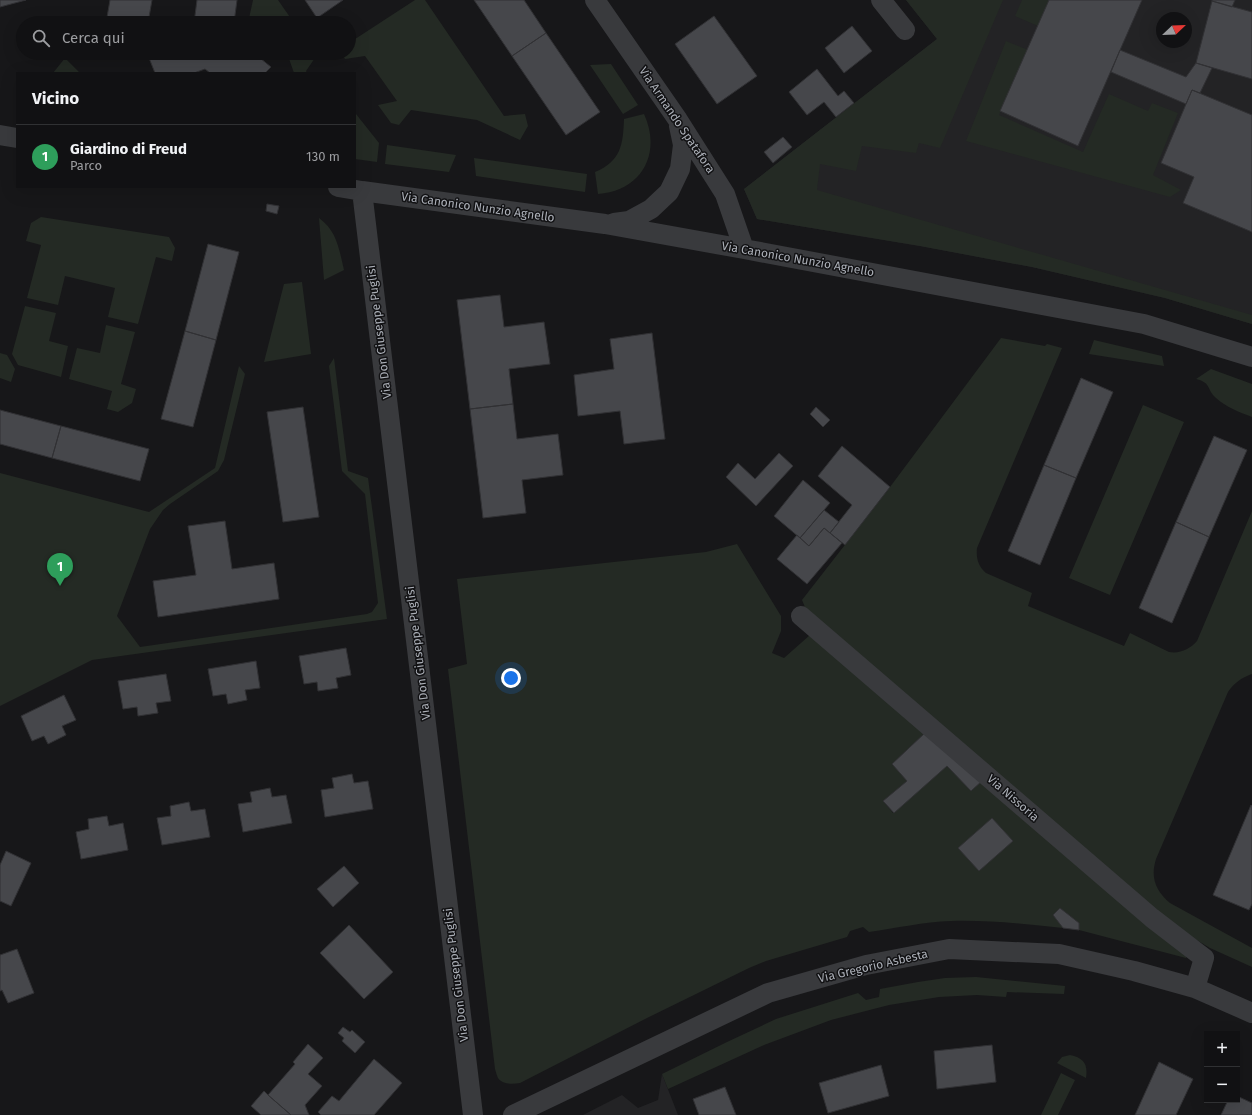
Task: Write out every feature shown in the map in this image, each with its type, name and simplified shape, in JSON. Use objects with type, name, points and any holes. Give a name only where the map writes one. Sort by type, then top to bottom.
[{"type":"street","name":"Via Armando Spatafora","points":[[595,0],[678,120],[726,194],[744,249]]},
{"type":"street","points":[[881,0],[905,30]]},
{"type":"street","points":[[605,224],[629,220],[651,209],[669,192],[680,170],[683,145],[678,120]]},
{"type":"street","points":[[0,135],[16,138]]},
{"type":"street","name":"Via Canonico Nunzio Agnello","points":[[344,188],[605,224],[744,249],[1144,324],[1252,358]]},
{"type":"street","name":"Via Don Giuseppe Puglisi","points":[[362,191],[473,1115]]},
{"type":"street","name":"Via Nissoria","points":[[801,616],[939,733],[1152,918],[1204,958],[1195,988]]},
{"type":"street","name":"Via Gregorio Asbesta","points":[[513,1115],[768,994],[866,965],[949,949],[1059,954],[1134,971],[1195,988],[1252,1013]]},
{"type":"shaded area","points":[[253,0],[278,0],[289,16],[250,16]]},
{"type":"shaded area","points":[[415,0],[425,0],[504,116],[525,114],[528,126],[520,140],[477,120],[411,110],[399,125],[391,123],[378,105],[397,101],[365,56],[356,57],[356,38]]},
{"type":"shaded area","points":[[906,0],[1252,0],[1252,324],[1165,298],[1032,267],[920,246],[757,219],[744,189],[937,39]]},
{"type":"shaded area","points":[[906,0],[1003,0],[940,148],[919,143],[916,153],[862,146],[856,171],[820,164],[817,190],[1252,315],[1252,324],[1165,298],[1032,267],[920,246],[757,219],[744,189],[937,39]]},
{"type":"shaded area","points":[[1022,0],[1049,0],[1038,26],[1015,16]]},
{"type":"shaded area","points":[[1006,41],[1028,50],[999,115],[1083,152],[1109,94],[1148,111],[1152,103],[1178,113],[1153,175],[1181,190],[1170,197],[966,141]]},
{"type":"shaded area","points":[[63,60],[67,60],[79,72],[54,72]]},
{"type":"shaded area","points":[[289,60],[314,60],[306,72],[294,72]]},
{"type":"shaded area","points":[[611,64],[638,105],[623,114],[590,65]]},
{"type":"shaded area","points":[[356,114],[379,143],[377,162],[356,159]]},
{"type":"shaded area","points":[[644,114],[649,129],[651,143],[649,156],[644,168],[637,178],[626,186],[613,191],[598,194],[595,172],[604,168],[610,163],[619,151],[623,137],[624,119]]},
{"type":"shaded area","points":[[387,145],[456,155],[449,172],[385,164]]},
{"type":"shaded area","points":[[474,158],[587,174],[585,192],[476,176]]},
{"type":"shaded area","points":[[41,217],[169,237],[175,248],[172,261],[156,257],[138,324],[108,317],[115,288],[65,276],[58,305],[27,298],[41,245],[26,241],[31,223]]},
{"type":"shaded area","points":[[319,218],[334,235],[339,248],[344,270],[324,280]]},
{"type":"shaded area","points":[[302,282],[311,354],[264,362],[284,284]]},
{"type":"shaded area","points":[[25,306],[56,313],[49,341],[68,346],[61,377],[18,365],[12,354]]},
{"type":"shaded area","points":[[106,325],[135,332],[121,384],[136,389],[132,403],[118,412],[107,409],[112,391],[69,379],[77,348],[100,353]]},
{"type":"shaded area","points":[[1001,338],[1045,346],[1047,344],[1062,348],[977,548],[978,562],[986,573],[1032,593],[1028,606],[1124,646],[1130,633],[1169,652],[1184,650],[1197,641],[1252,511],[1252,674],[1238,681],[1228,692],[1156,859],[1154,866],[1154,878],[1161,894],[1170,903],[1252,948],[1252,967],[1210,948],[1175,927],[819,622],[805,607],[802,600],[890,487]]},
{"type":"shaded area","points":[[1094,340],[1162,356],[1164,366],[1089,354]]},
{"type":"shaded area","points":[[0,353],[7,355],[15,369],[11,382],[0,378]]},
{"type":"shaded area","points":[[334,358],[348,471],[368,478],[387,619],[92,660],[0,706],[0,473],[149,512],[215,468],[239,366],[245,374],[224,460],[218,471],[163,510],[150,529],[117,616],[140,647],[367,614],[372,612],[378,603],[365,494],[342,471],[329,366]]},
{"type":"shaded area","points":[[1211,369],[1252,384],[1252,417],[1224,404],[1213,395],[1207,384],[1196,379]]},
{"type":"shaded area","points":[[1143,405],[1184,422],[1110,595],[1069,578]]},
{"type":"shaded area","points":[[737,544],[781,616],[781,631],[772,653],[784,658],[810,635],[927,731],[892,764],[907,781],[883,801],[893,813],[947,766],[971,791],[982,781],[1187,955],[1186,958],[1079,930],[1079,923],[1060,908],[1053,915],[1063,928],[979,921],[951,921],[910,925],[869,932],[863,927],[850,931],[847,937],[766,961],[749,968],[520,1083],[508,1084],[500,1080],[495,1069],[448,669],[467,664],[457,579],[706,552]]},
{"type":"shaded area","points":[[976,977],[1065,986],[1064,994],[1007,992],[1006,997],[977,995],[939,997],[889,1005],[831,1020],[764,1045],[668,1089],[662,1074],[776,1019],[858,993],[866,1000],[879,997],[880,989],[945,978]]},
{"type":"shaded area","points":[[1070,1055],[1079,1058],[1084,1062],[1086,1065],[1086,1078],[1057,1063],[1062,1057]]},
{"type":"shaded area","points":[[1061,1073],[1075,1080],[1058,1115],[1041,1115]]},
{"type":"shaded area","points":[[662,1074],[678,1115],[583,1115],[622,1095],[638,1108],[658,1100]]},
{"type":"building","points":[[0,0],[26,0],[0,7]]},
{"type":"building","points":[[110,0],[152,0],[149,16],[107,16]]},
{"type":"building","points":[[197,0],[237,0],[235,16],[195,16]]},
{"type":"building","points":[[305,0],[343,0],[320,16],[316,16]]},
{"type":"building","points":[[474,0],[524,0],[546,33],[512,56]]},
{"type":"building","points":[[1049,0],[1142,0],[1078,146],[1000,111]]},
{"type":"building","points":[[1212,0],[1235,0],[1232,7]]},
{"type":"building","points":[[1212,1],[1252,12],[1252,79],[1196,63]]},
{"type":"building","points":[[714,16],[757,76],[717,104],[675,44]]},
{"type":"building","points":[[852,26],[872,51],[844,73],[825,48]]},
{"type":"building","points":[[546,33],[600,112],[566,135],[512,56]]},
{"type":"building","points":[[1120,50],[1186,77],[1196,63],[1212,68],[1200,93],[1192,90],[1186,104],[1111,72]]},
{"type":"building","points":[[150,60],[262,60],[271,67],[266,72],[209,72],[205,69],[197,72],[155,72]]},
{"type":"building","points":[[817,69],[838,96],[844,91],[854,103],[836,117],[824,102],[807,115],[789,92]]},
{"type":"building","points":[[1192,90],[1252,115],[1252,232],[1183,203],[1194,177],[1161,163]]},
{"type":"building","points":[[783,137],[792,147],[773,163],[764,152]]},
{"type":"building","points":[[267,204],[279,206],[277,214],[266,211]]},
{"type":"building","points":[[208,244],[239,252],[216,340],[185,331]]},
{"type":"building","points":[[500,295],[504,327],[544,322],[550,364],[509,369],[513,404],[470,409],[457,300]]},
{"type":"building","points":[[185,331],[216,340],[193,427],[161,419]]},
{"type":"building","points":[[652,333],[665,439],[624,444],[620,411],[578,416],[574,375],[614,369],[610,339]]},
{"type":"building","points":[[1081,378],[1113,392],[1076,478],[1044,465]]},
{"type":"building","points":[[513,404],[517,439],[558,434],[563,475],[522,480],[526,513],[483,518],[470,409]]},
{"type":"building","points":[[303,407],[319,517],[283,522],[267,412]]},
{"type":"building","points":[[816,407],[830,420],[823,427],[810,414]]},
{"type":"building","points":[[0,410],[61,426],[52,458],[0,444]]},
{"type":"building","points":[[61,426],[149,449],[140,481],[52,458]]},
{"type":"building","points":[[1214,436],[1247,450],[1209,537],[1176,522]]},
{"type":"building","points":[[842,446],[890,487],[845,545],[830,533],[852,505],[818,476]]},
{"type":"building","points":[[779,453],[793,466],[756,506],[726,477],[738,463],[755,479]]},
{"type":"building","points":[[1044,465],[1076,478],[1040,565],[1008,551]]},
{"type":"building","points":[[803,480],[830,503],[800,538],[774,516]]},
{"type":"building","points":[[824,510],[839,522],[830,533],[824,528],[809,546],[800,538]]},
{"type":"building","points":[[225,521],[232,569],[274,563],[279,599],[158,617],[153,581],[196,575],[188,526]]},
{"type":"building","points":[[1176,522],[1209,537],[1172,623],[1139,608]]},
{"type":"building","points":[[824,528],[842,543],[807,584],[777,559],[797,535],[809,546]]},
{"type":"building","points":[[346,648],[351,675],[336,678],[338,688],[318,691],[317,682],[304,684],[299,656]]},
{"type":"building","points":[[256,661],[260,688],[245,690],[247,700],[228,704],[226,694],[213,696],[208,669]]},
{"type":"building","points":[[166,674],[171,701],[156,703],[158,713],[138,716],[137,707],[123,709],[118,681]]},
{"type":"building","points":[[64,695],[76,720],[62,726],[66,735],[48,744],[44,736],[32,741],[21,716]]},
{"type":"building","points":[[927,731],[982,781],[971,791],[947,766],[894,813],[883,801],[907,781],[892,764]]},
{"type":"building","points":[[352,774],[354,783],[368,781],[373,809],[325,817],[321,790],[334,788],[332,778]]},
{"type":"building","points":[[270,788],[272,797],[286,795],[292,823],[243,832],[238,804],[252,802],[250,792]]},
{"type":"building","points":[[189,802],[191,811],[205,809],[210,837],[162,845],[157,818],[171,816],[170,806]]},
{"type":"building","points":[[1251,805],[1252,904],[1249,910],[1213,895]]},
{"type":"building","points":[[107,816],[109,826],[123,823],[128,850],[81,859],[76,832],[89,829],[88,819]]},
{"type":"building","points":[[992,818],[1013,841],[979,871],[958,848]]},
{"type":"building","points":[[6,851],[31,863],[11,906],[0,901],[0,865]]},
{"type":"building","points":[[344,866],[359,883],[333,907],[317,889]]},
{"type":"building","points":[[1060,908],[1079,923],[1079,930],[1063,928],[1053,915]]},
{"type":"building","points":[[349,925],[393,972],[364,999],[320,953]]},
{"type":"building","points":[[17,949],[34,993],[8,1003],[2,990],[0,991],[0,955]]},
{"type":"building","points":[[343,1027],[350,1032],[352,1030],[365,1042],[355,1053],[342,1041],[344,1038],[338,1033]]},
{"type":"building","points":[[308,1044],[323,1058],[308,1074],[322,1086],[305,1105],[309,1115],[291,1115],[268,1095],[295,1064],[293,1062]]},
{"type":"building","points":[[992,1045],[996,1082],[937,1089],[934,1051]]},
{"type":"building","points":[[374,1059],[402,1083],[374,1115],[321,1115],[318,1112],[332,1096],[339,1101]]},
{"type":"building","points":[[1159,1062],[1193,1079],[1176,1115],[1135,1115]]},
{"type":"building","points":[[881,1065],[889,1096],[828,1113],[819,1083]]},
{"type":"building","points":[[725,1087],[736,1115],[699,1115],[693,1099]]},
{"type":"building","points":[[264,1091],[291,1115],[261,1115],[251,1106]]},
{"type":"building","points":[[1240,1097],[1252,1103],[1252,1115],[1221,1115],[1227,1103],[1240,1103]]},
{"type":"place","name":"Giardino di Freud","points":[[60,586]]}]
